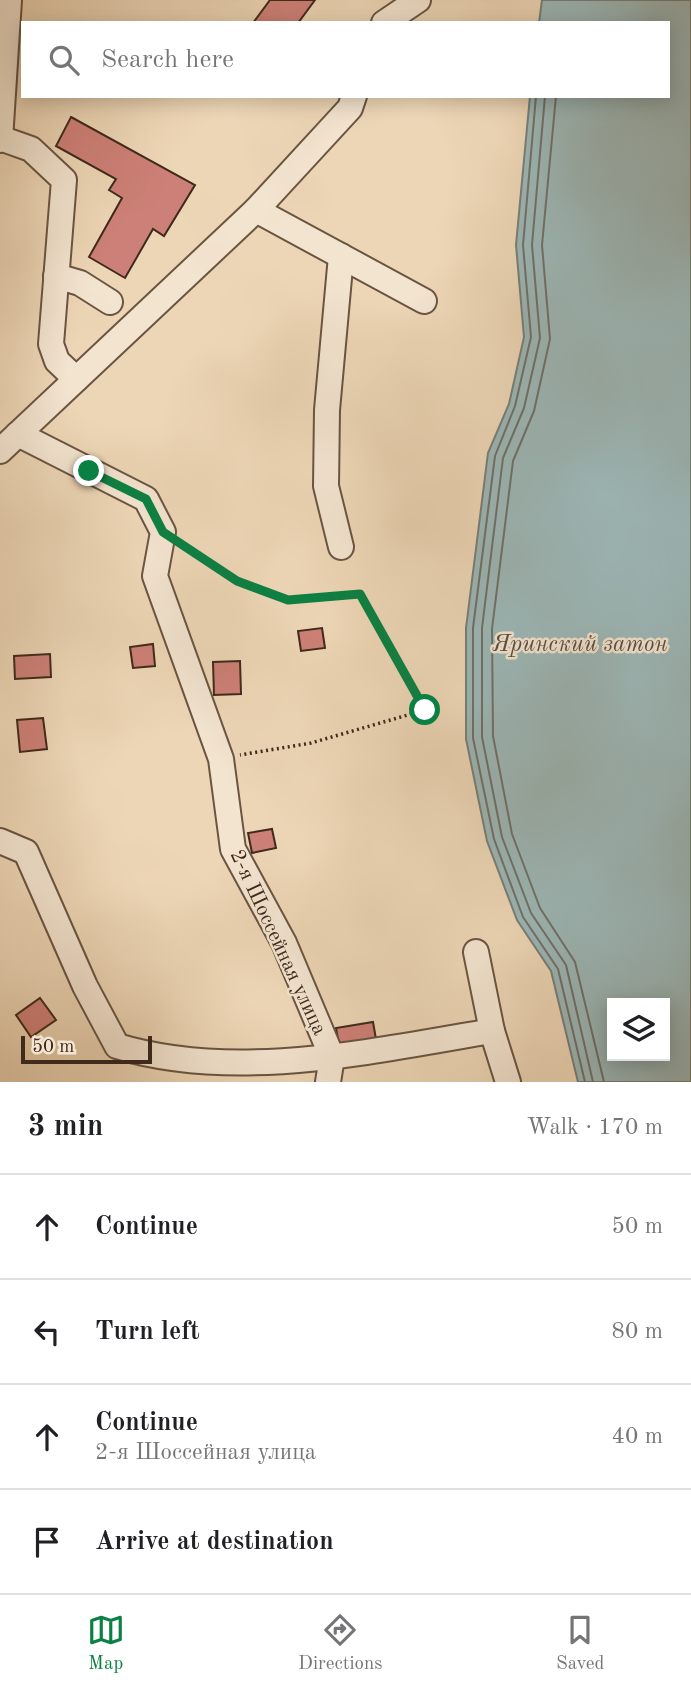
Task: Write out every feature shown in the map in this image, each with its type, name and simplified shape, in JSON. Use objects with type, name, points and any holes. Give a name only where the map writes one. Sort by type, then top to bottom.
[{"type":"street","points":[[9,0],[0,139],[31,149],[64,180],[51,344],[57,361],[76,379]]},
{"type":"street","points":[[387,21],[418,0]]},
{"type":"street","points":[[0,451],[256,210],[350,108],[353,98]]},
{"type":"street","points":[[256,210],[424,301]]},
{"type":"street","points":[[341,256],[327,410],[326,486],[341,547]]},
{"type":"street","points":[[56,276],[80,283],[110,302]]},
{"type":"street","points":[[18,434],[146,499],[163,532]]},
{"type":"street","name":"2-я Шоссейная улица","points":[[163,532],[155,576],[221,759],[233,849],[284,943],[332,1058],[328,1082]]},
{"type":"street","points":[[0,841],[26,852],[85,986],[117,1046],[149,1057],[200,1064],[332,1058],[492,1031]]},
{"type":"street","points":[[476,953],[492,1031],[508,1082]]},
{"type":"path","points":[[163,532],[237,581],[288,600],[360,594],[425,710],[311,743],[221,759]]},
{"type":"water","name":"Яринский затон","points":[[542,0],[691,0],[691,1082],[578,1082],[551,971],[517,920],[487,841],[466,739],[466,628],[488,453],[509,404],[524,337],[516,245],[530,98],[670,98],[670,21],[539,21]]},
{"type":"building","points":[[270,0],[315,0],[299,21],[254,21]]},
{"type":"building","points":[[71,117],[195,185],[164,236],[153,229],[125,278],[89,257],[122,198],[109,190],[116,179],[56,146]]},
{"type":"building","points":[[322,628],[325,648],[301,651],[298,631]]},
{"type":"building","points":[[153,644],[155,666],[133,668],[130,647]]},
{"type":"building","points":[[50,654],[51,677],[15,679],[14,656]]},
{"type":"building","points":[[240,661],[241,694],[214,695],[213,662]]},
{"type":"building","points":[[43,718],[47,749],[20,752],[17,720]]},
{"type":"building","points":[[272,829],[276,848],[252,853],[248,833]]},
{"type":"building","points":[[40,998],[56,1020],[31,1037],[16,1015]]},
{"type":"building","points":[[373,1022],[377,1045],[340,1051],[336,1028]]},
{"type":"route","points":[[89,471],[146,499],[163,532],[237,581],[288,600],[360,594],[425,710]]}]
